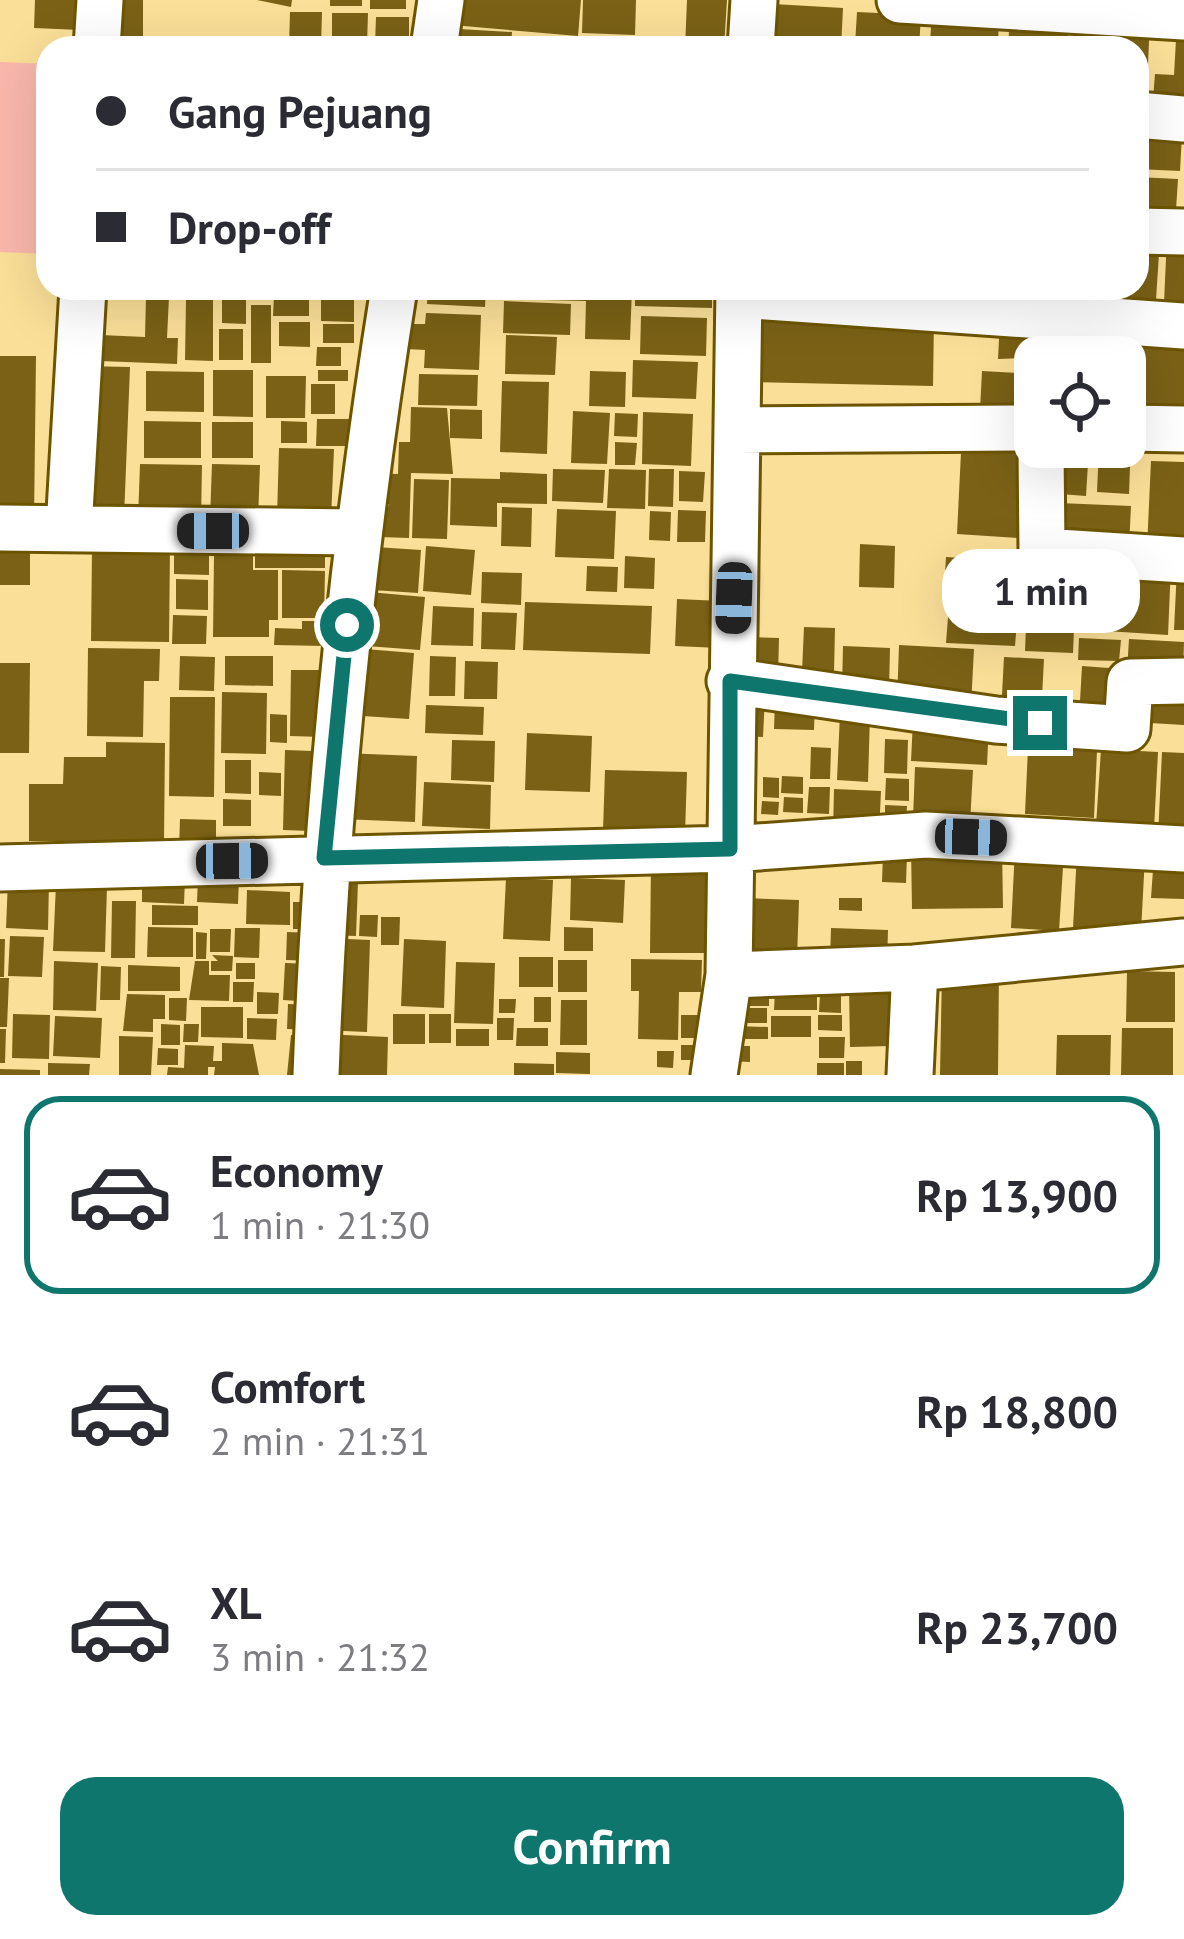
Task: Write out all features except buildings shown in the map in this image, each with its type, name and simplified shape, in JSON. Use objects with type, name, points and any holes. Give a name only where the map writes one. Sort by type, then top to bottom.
[{"type":"street","points":[[98,36],[100,0]]},
{"type":"street","points":[[436,36],[441,0]]},
{"type":"street","points":[[752,36],[754,0]]},
{"type":"street","points":[[900,0],[1184,17]]},
{"type":"street","points":[[1149,116],[1184,119]]},
{"type":"street","points":[[1149,231],[1184,232]]},
{"type":"street","points":[[69,530],[82,300]]},
{"type":"street","points":[[316,1075],[324,858],[356,532],[392,300]]},
{"type":"street","points":[[714,1075],[729,975],[730,681],[741,430],[740,300]]},
{"type":"street","points":[[844,300],[1184,326]]},
{"type":"street","points":[[741,430],[1014,428]]},
{"type":"street","points":[[1146,428],[1184,429]]},
{"type":"street","points":[[1041,468],[1042,551],[1184,560]]},
{"type":"street","points":[[0,528],[356,532]]},
{"type":"street","points":[[730,681],[958,715],[1127,729],[1130,682],[1184,681]]},
{"type":"street","points":[[0,868],[730,849],[926,836],[1184,849]]},
{"type":"street","points":[[729,975],[915,968],[1184,942]]},
{"type":"street","points":[[910,1075],[915,968]]},
{"type":"shaded area","points":[[0,62],[36,64],[36,254],[0,252]]},
{"type":"route","points":[[347,625],[324,858],[730,849],[730,681],[1040,723]]}]
